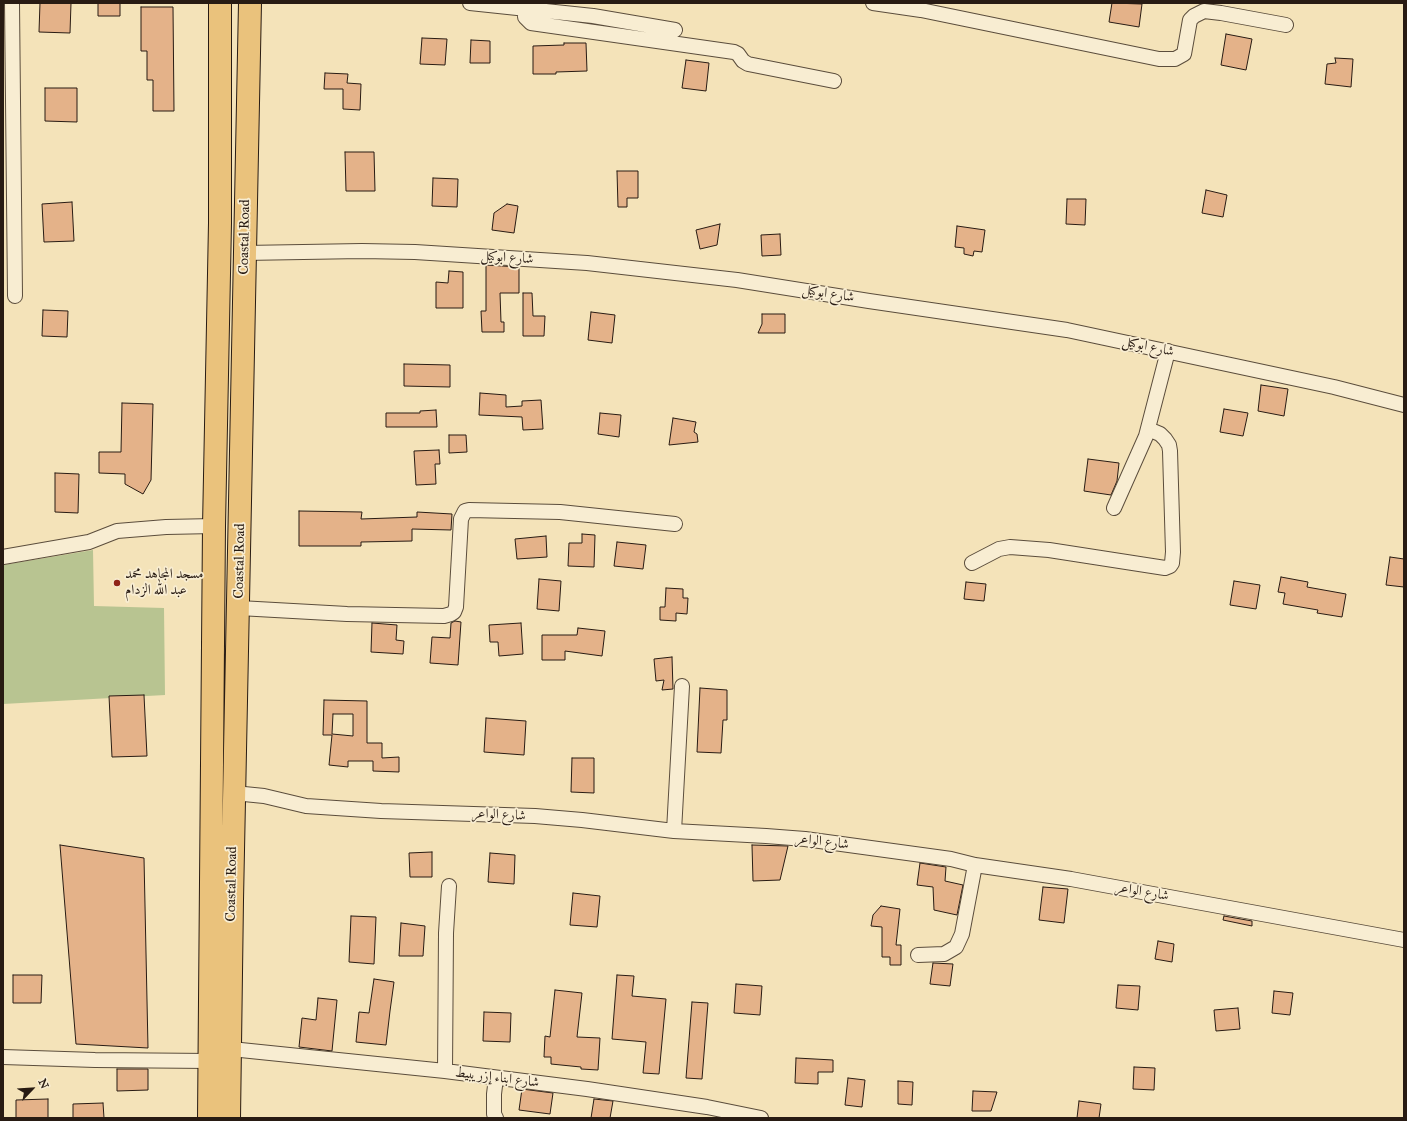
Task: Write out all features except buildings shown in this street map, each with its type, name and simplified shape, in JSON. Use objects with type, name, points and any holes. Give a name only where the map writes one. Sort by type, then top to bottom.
[{"type":"highway","name":"Coastal Road","points":[[209,1118],[214,526],[220,223],[220,3]]},
{"type":"highway","name":"Coastal Road","points":[[229,1118],[244,252],[250,3]]},
{"type":"street","points":[[12,3],[14,296]]},
{"type":"street","points":[[470,3],[593,16],[675,30]]},
{"type":"street","points":[[873,3],[921,10],[1159,60],[1175,59],[1184,54],[1190,20],[1194,16],[1204,11],[1221,12],[1286,24]]},
{"type":"street","points":[[525,8],[525,17],[531,23],[734,52],[748,64],[834,81]]},
{"type":"street","name":"شارع ابوكيل","points":[[244,252],[389,251],[587,263],[737,280],[1068,330],[1334,387],[1404,405]]},
{"type":"street","points":[[1114,508],[1140,451],[1148,429],[1168,351]]},
{"type":"street","points":[[972,563],[999,549],[1010,547],[1049,550],[1165,568],[1170,566],[1174,552],[1169,444],[1160,434],[1148,429]]},
{"type":"street","points":[[239,608],[347,614],[444,616],[452,614],[456,608],[461,519],[465,511],[469,510],[560,512],[675,524]]},
{"type":"street","points":[[3,558],[90,542],[117,531],[166,527],[214,526]]},
{"type":"street","points":[[674,831],[682,686]]},
{"type":"street","name":"شارع الواعر","points":[[234,793],[264,796],[306,806],[381,811],[535,816],[674,831],[805,839],[951,859],[975,865],[1071,879],[1404,940]]},
{"type":"street","points":[[918,955],[944,954],[956,947],[962,934],[975,865]]},
{"type":"street","points":[[445,1071],[446,933],[449,886]]},
{"type":"street","name":"شارع ابناء إزريبيط","points":[[230,1049],[445,1071],[587,1089],[707,1107],[761,1118]]},
{"type":"street","points":[[3,1057],[210,1061]]},
{"type":"street","points":[[496,1078],[494,1114],[496,1118]]},
{"type":"green space","points":[[93,550],[94,606],[164,608],[165,695],[3,704],[3,565]]},
{"type":"place","name":"مسجد المجاهد محمد عبد الله الزدام","points":[[117,583]]}]
